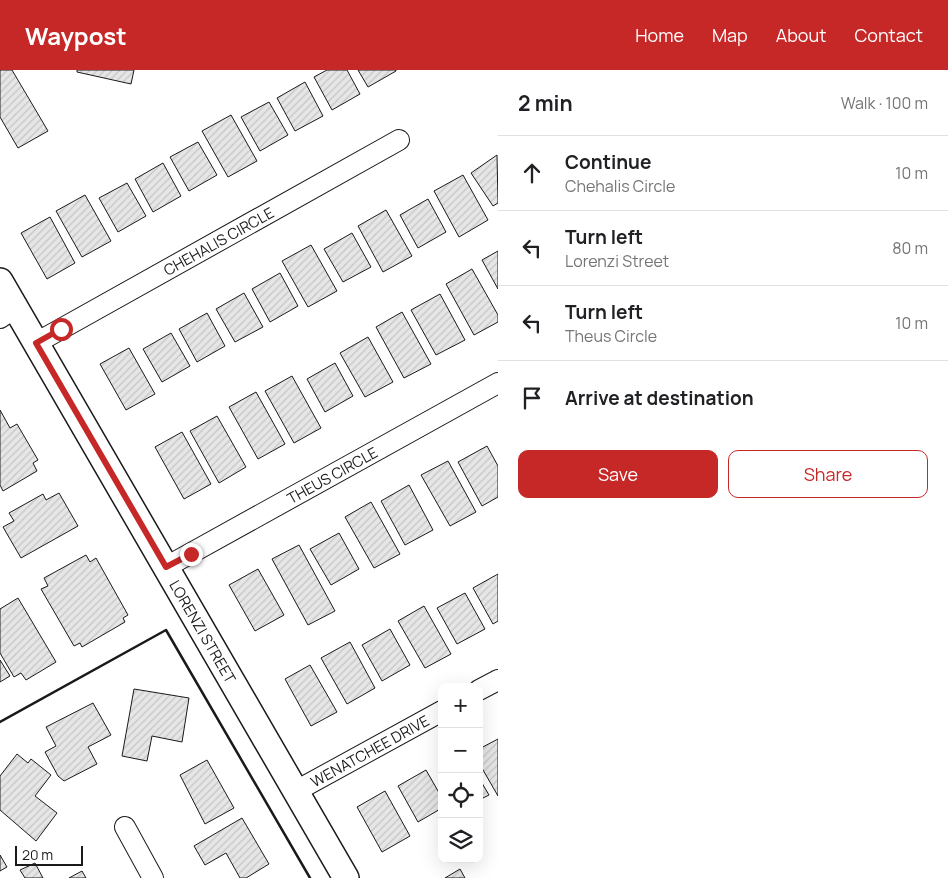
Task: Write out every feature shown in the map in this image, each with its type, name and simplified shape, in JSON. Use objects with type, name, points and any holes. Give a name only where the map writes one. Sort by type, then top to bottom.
[{"type":"street","name":"CHEHALIS CIRCLE","points":[[36,343],[399,140]]},
{"type":"street","name":"LORENZI STREET","points":[[0,281],[8,312],[36,343],[346,878]]},
{"type":"street","name":"THEUS CIRCLE","points":[[166,567],[498,382]]},
{"type":"street","points":[[483,688],[498,680]]},
{"type":"street","name":"WENATCHEE DRIVE","points":[[296,791],[438,713]]},
{"type":"street","points":[[125,827],[153,878]]},
{"type":"building","points":[[0,70],[12,70],[48,131],[18,148],[0,117]]},
{"type":"building","points":[[77,70],[134,70],[131,84],[77,72]]},
{"type":"building","points":[[327,70],[347,70],[360,94],[332,110],[314,77]]},
{"type":"building","points":[[358,70],[396,70],[396,71],[368,87]]},
{"type":"building","points":[[305,82],[323,116],[295,131],[277,98]]},
{"type":"building","points":[[269,102],[288,135],[260,151],[241,117]]},
{"type":"building","points":[[231,115],[257,161],[228,177],[202,131]]},
{"type":"building","points":[[198,142],[217,175],[189,191],[170,157]]},
{"type":"building","points":[[497,155],[498,203],[493,206],[471,173]]},
{"type":"building","points":[[163,163],[181,196],[153,212],[135,179]]},
{"type":"building","points":[[463,175],[488,220],[459,237],[434,191]]},
{"type":"building","points":[[127,183],[146,216],[118,232],[99,198]]},
{"type":"building","points":[[85,195],[111,241],[82,257],[56,211]]},
{"type":"building","points":[[428,199],[446,232],[418,248],[400,215]]},
{"type":"building","points":[[386,210],[412,256],[383,272],[358,226]]},
{"type":"building","points":[[50,217],[75,263],[47,279],[21,233]]},
{"type":"building","points":[[352,233],[371,267],[343,282],[324,249]]},
{"type":"building","points":[[311,245],[337,291],[308,307],[282,261]]},
{"type":"building","points":[[498,251],[498,289],[482,260]]},
{"type":"building","points":[[472,269],[498,315],[498,322],[474,335],[446,284]]},
{"type":"building","points":[[280,273],[298,306],[270,322],[252,289]]},
{"type":"building","points":[[244,293],[263,327],[235,342],[216,309]]},
{"type":"building","points":[[440,294],[465,340],[436,355],[411,310]]},
{"type":"building","points":[[402,312],[431,364],[404,378],[376,327]]},
{"type":"building","points":[[207,313],[225,346],[197,362],[179,329]]},
{"type":"building","points":[[171,333],[190,366],[162,382],[143,349]]},
{"type":"building","points":[[368,337],[393,382],[365,397],[340,353]]},
{"type":"building","points":[[129,348],[155,394],[126,410],[100,364]]},
{"type":"building","points":[[335,363],[353,396],[325,412],[307,379]]},
{"type":"building","points":[[292,376],[321,428],[294,443],[265,391]]},
{"type":"building","points":[[256,392],[285,444],[258,459],[229,407]]},
{"type":"building","points":[[0,410],[10,428],[17,424],[38,460],[33,463],[37,471],[3,491],[0,485]]},
{"type":"building","points":[[217,416],[246,467],[219,483],[190,431]]},
{"type":"building","points":[[182,432],[211,484],[184,499],[155,447]]},
{"type":"building","points":[[487,446],[498,466],[498,497],[482,506],[458,462]]},
{"type":"building","points":[[448,461],[476,512],[450,526],[421,475]]},
{"type":"building","points":[[409,485],[433,530],[405,545],[381,501]]},
{"type":"building","points":[[59,493],[78,526],[21,558],[3,527],[14,521],[9,513],[43,494],[46,500]]},
{"type":"building","points":[[371,502],[400,554],[374,568],[345,517]]},
{"type":"building","points":[[339,533],[359,569],[331,585],[310,549]]},
{"type":"building","points":[[299,545],[335,611],[308,625],[272,559]]},
{"type":"building","points":[[86,555],[90,562],[96,558],[128,615],[123,618],[125,622],[82,647],[80,643],[74,646],[41,589],[48,586],[44,578]]},
{"type":"building","points":[[258,569],[284,615],[255,631],[229,585]]},
{"type":"building","points":[[498,574],[498,621],[493,624],[473,588]]},
{"type":"building","points":[[465,593],[485,629],[457,644],[437,608]]},
{"type":"building","points":[[18,598],[56,662],[26,680],[21,673],[14,677],[0,653],[0,609]]},
{"type":"building","points":[[424,606],[451,654],[425,668],[398,621]]},
{"type":"building","points":[[390,629],[410,665],[382,681],[362,645]]},
{"type":"building","points":[[350,642],[375,688],[347,704],[321,658]]},
{"type":"building","points":[[0,660],[10,676],[0,682]]},
{"type":"building","points":[[310,665],[337,712],[311,726],[285,679]]},
{"type":"building","points":[[134,689],[189,698],[182,742],[152,736],[147,761],[122,756]]},
{"type":"building","points":[[93,703],[111,735],[88,747],[97,764],[64,781],[58,776],[45,752],[56,746],[46,727]]},
{"type":"building","points":[[498,739],[498,796],[483,770],[483,747]]},
{"type":"building","points":[[17,754],[28,763],[31,759],[51,775],[35,796],[57,813],[36,841],[0,810],[0,776]]},
{"type":"building","points":[[207,760],[234,808],[205,824],[180,775]]},
{"type":"building","points":[[426,770],[438,791],[438,810],[418,822],[398,786]]},
{"type":"building","points":[[483,785],[489,795],[483,798]]},
{"type":"building","points":[[385,791],[410,836],[382,852],[357,807]]},
{"type":"building","points":[[242,818],[269,864],[246,878],[240,878],[226,853],[205,865],[194,846]]},
{"type":"building","points":[[0,855],[7,867],[0,871]]},
{"type":"building","points":[[35,863],[43,878],[25,878],[20,870]]},
{"type":"building","points":[[460,869],[465,878],[445,878]]},
{"type":"building","points":[[82,871],[86,878],[69,878]]},
{"type":"wall","points":[[0,722],[166,630],[310,878]]},
{"type":"route","points":[[61,329],[36,343],[166,567],[191,554]]}]
